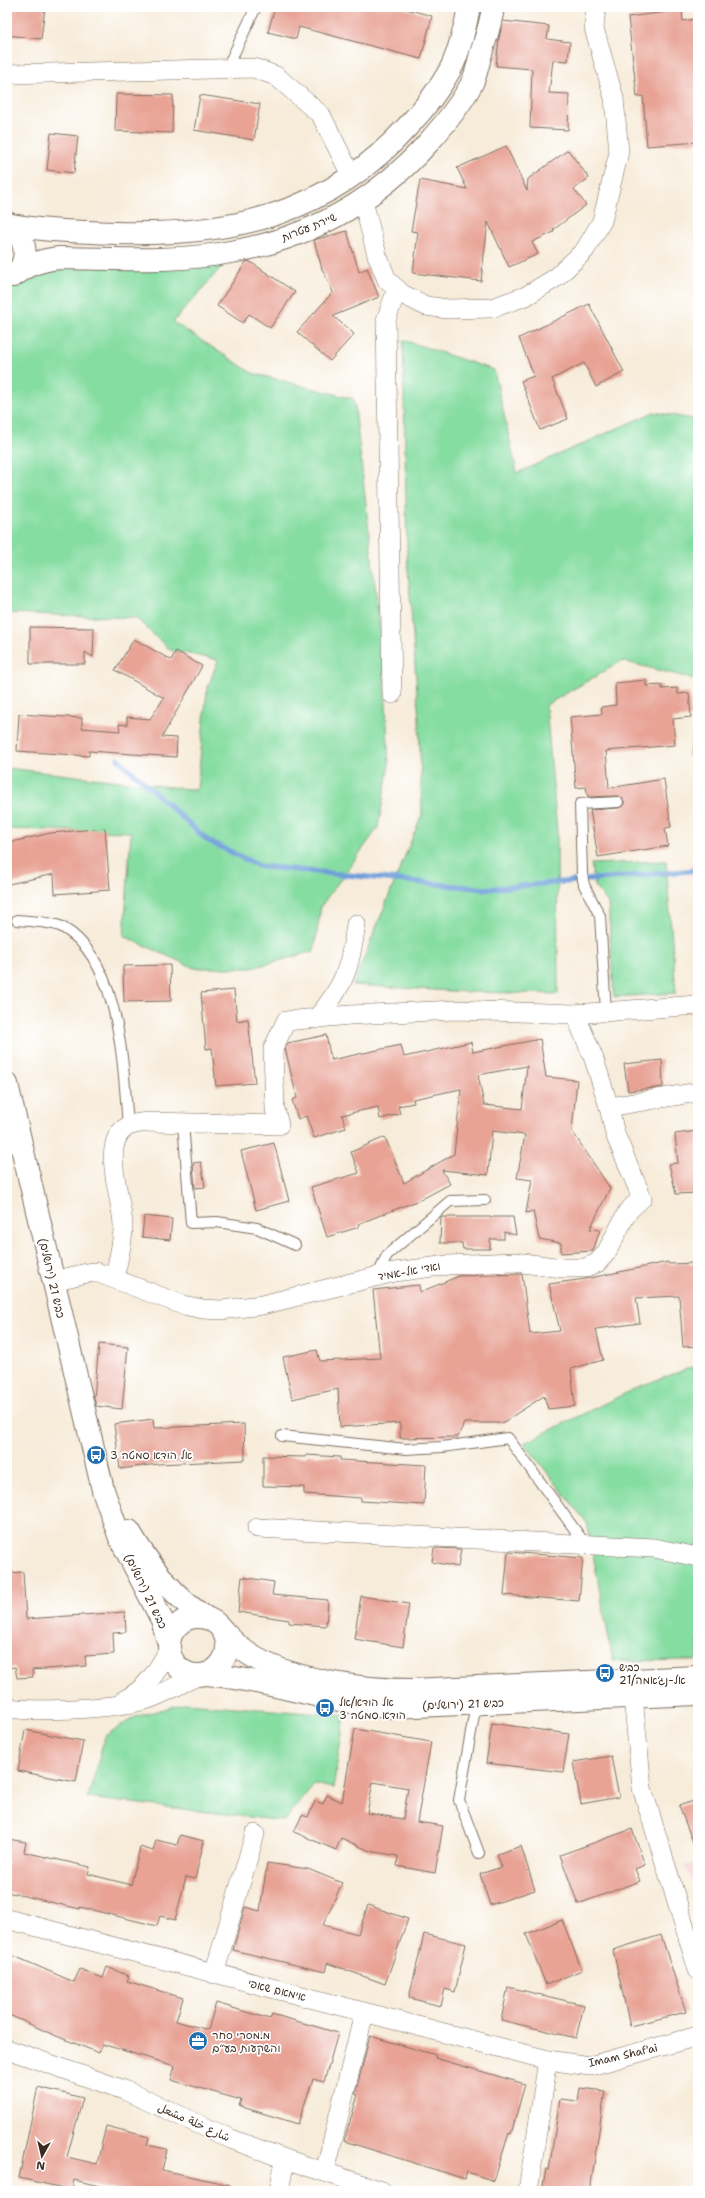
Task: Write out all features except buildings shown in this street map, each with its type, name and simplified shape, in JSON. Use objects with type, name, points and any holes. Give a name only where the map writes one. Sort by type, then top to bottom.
[{"type":"main road","points":[[9,224],[57,232],[151,234],[183,233],[216,229],[253,221],[291,209],[326,193],[352,177],[390,147],[416,118],[450,70],[469,7]]},
{"type":"main road","name":"שיירת עטרות","points":[[10,279],[28,265],[44,260],[59,258],[178,259],[228,253],[259,246],[300,233],[338,216],[363,201],[408,166],[445,124],[473,82],[493,7]]},
{"type":"main road","points":[[9,224],[20,235],[24,245],[23,260],[10,279]]},
{"type":"main road","name":"כביש 21 (ירושלים)","points":[[7,1084],[98,1471],[120,1538],[162,1620],[168,1648]]},
{"type":"main road","name":"כביש 21 (ירושלים)","points":[[98,1471],[117,1511],[147,1557],[181,1600],[205,1617]]},
{"type":"main road","points":[[199,1616],[205,1617],[220,1626],[224,1632],[227,1643],[226,1654],[221,1664],[212,1672],[204,1674],[189,1674],[180,1670],[173,1662],[168,1648],[169,1636],[178,1623],[186,1618],[199,1616]]},
{"type":"main road","name":"כביש 21 (ירושלים)","points":[[224,1632],[245,1652],[269,1665],[328,1682],[373,1689],[412,1690],[698,1677]]},
{"type":"main road","name":"כביש 21 (ירושלים)","points":[[204,1674],[266,1683],[324,1698],[371,1705],[399,1706],[476,1704],[698,1694]]},
{"type":"street","points":[[363,201],[377,256],[387,280],[397,289],[426,306],[448,309],[492,308],[526,296],[557,277],[585,250],[602,221],[619,152],[614,98],[594,28],[596,7]]},
{"type":"street","points":[[7,74],[254,68],[276,76],[321,115],[352,177]]},
{"type":"street","points":[[392,694],[386,320],[397,289]]},
{"type":"street","points":[[316,1019],[331,1002],[345,977],[356,924]]},
{"type":"street","points":[[114,1278],[121,1245],[123,1225],[114,1165],[114,1148],[118,1136],[128,1126],[134,1123],[148,1122],[279,1125],[275,1102],[273,1049],[286,1021],[350,1015],[456,1010],[575,1014],[698,1005]]},
{"type":"street","points":[[575,1014],[594,1059],[609,1107],[698,1092]]},
{"type":"street","name":"ואדי אל-אמיד","points":[[53,1281],[96,1272],[183,1305],[203,1309],[221,1310],[262,1305],[377,1277],[448,1265],[514,1262],[563,1268],[586,1268],[597,1263],[606,1253],[628,1211],[642,1198],[615,1134],[609,1107]]},
{"type":"street","points":[[257,1528],[654,1548],[698,1557]]},
{"type":"street","points":[[101,1706],[124,1700],[141,1690],[157,1671],[168,1648]]},
{"type":"street","points":[[7,1708],[47,1709],[101,1706],[147,1699],[188,1679],[204,1674]]},
{"type":"street","points":[[633,1696],[642,1788],[698,1970]]},
{"type":"street","points":[[214,1974],[255,1834]]},
{"type":"street","name":"אימאם שאפי","points":[[7,1919],[548,2060]]},
{"type":"street","points":[[325,2172],[364,2013]]},
{"type":"street","name":"Imam Shaf'ai","points":[[548,2060],[590,2066],[698,2036]]},
{"type":"street","name":"شارع خلة مشعل","points":[[7,2049],[124,2090],[231,2139],[285,2159],[382,2191]]},
{"type":"street","points":[[528,2191],[548,2060]]},
{"type":"street","points":[[279,2191],[285,2159]]},
{"type":"lane","points":[[227,68],[256,7]]},
{"type":"lane","points":[[606,1012],[600,916],[584,885],[582,874],[580,804],[618,802]]},
{"type":"lane","points":[[17,920],[61,926],[80,940],[95,960],[108,990],[121,1049],[128,1126]]},
{"type":"lane","points":[[183,1123],[191,1223],[218,1222],[257,1228],[295,1245]]},
{"type":"lane","points":[[377,1277],[387,1255],[450,1201],[485,1200]]},
{"type":"lane","points":[[282,1436],[406,1449],[442,1447],[508,1438],[586,1545]]},
{"type":"lane","points":[[476,1704],[458,1800],[480,1853]]},
{"type":"shaded area","points":[[698,1862],[698,1897],[685,1865]]},
{"type":"green space","points":[[231,256],[173,322],[252,373],[354,399],[384,665],[389,765],[378,828],[321,906],[314,951],[252,968],[194,968],[124,936],[131,832],[7,829],[7,768],[197,790],[207,690],[218,660],[170,650],[136,618],[7,613],[7,262]]},
{"type":"green space","points":[[403,340],[494,370],[517,473],[654,412],[698,420],[698,680],[622,661],[546,705],[557,832],[558,994],[467,992],[353,985],[422,814],[419,720],[407,555]]},
{"type":"green space","points":[[698,719],[698,756],[688,756]]},
{"type":"green space","points":[[666,861],[676,993],[614,997],[608,903],[595,886],[591,864]]},
{"type":"green space","points":[[698,1365],[698,1660],[613,1661],[587,1523],[524,1443],[640,1386]]},
{"type":"green space","points":[[186,1703],[345,1716],[333,1788],[314,1784],[284,1821],[88,1798],[105,1736],[135,1717]]},
{"type":"waterway","points":[[118,759],[207,840],[259,866],[486,889],[698,870]]},
{"type":"place","name":"אל הודא סמטה 3","points":[[96,1455]]},
{"type":"place","name":"כביש 21/אל-נג׳אמה","points":[[605,1673]]},
{"type":"place","name":"אל הודא/אל הודא סמטה 3","points":[[325,1708]]},
{"type":"place","name":"מ.מסרי סחר והשקעות בע״ם","points":[[198,2041]]}]
